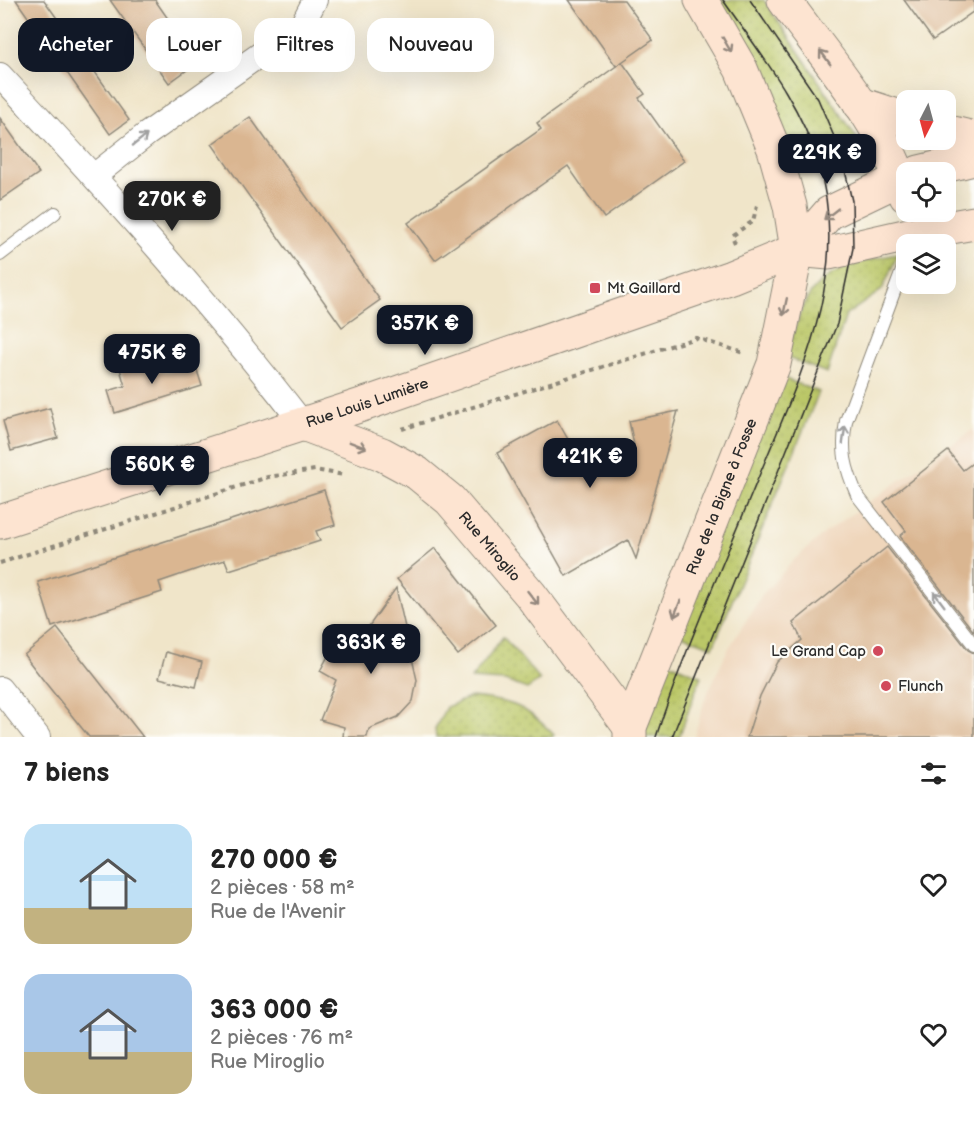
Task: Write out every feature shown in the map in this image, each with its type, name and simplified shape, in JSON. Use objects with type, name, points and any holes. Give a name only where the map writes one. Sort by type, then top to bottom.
[{"type":"main road","points":[[701,0],[741,69],[766,130],[790,206],[797,250]]},
{"type":"main road","points":[[784,0],[860,104],[897,162]]},
{"type":"main road","points":[[860,104],[896,115]]},
{"type":"main road","points":[[956,134],[974,138]]},
{"type":"main road","points":[[956,165],[974,159]]},
{"type":"main road","points":[[797,250],[829,213],[896,185]]},
{"type":"main road","points":[[924,234],[974,223]]},
{"type":"main road","points":[[797,250],[829,253],[896,240]]},
{"type":"main road","name":"Rue Louis Lumière","points":[[0,522],[303,424],[731,277],[797,250]]},
{"type":"main road","name":"Rue de la Bigne à Fosse","points":[[630,732],[774,364],[797,250]]},
{"type":"main road","name":"Rue Miroglio","points":[[303,424],[375,452],[417,473],[450,500],[530,594],[630,732]]},
{"type":"street","points":[[94,176],[147,134],[302,25],[315,0]]},
{"type":"street","points":[[0,75],[94,176],[244,347],[303,424]]},
{"type":"street","points":[[0,689],[38,737]]},
{"type":"lane","points":[[0,255],[55,213]]},
{"type":"lane","points":[[896,279],[846,421],[842,445],[846,468],[857,495],[974,645]]},
{"type":"path","points":[[0,563],[268,477],[315,470],[365,481],[381,435],[696,338],[751,355]]},
{"type":"shaded area","points":[[974,429],[974,737],[694,737],[705,699],[727,651],[762,595],[795,559],[826,532]]},
{"type":"green space","points":[[714,0],[764,0],[857,138],[795,165]]},
{"type":"green space","points":[[896,254],[882,290],[846,315],[827,373],[785,357],[797,321],[813,290],[834,273],[872,259]]},
{"type":"green space","points":[[778,376],[819,392],[713,647],[674,632]]},
{"type":"green space","points":[[503,637],[540,680],[527,689],[505,681],[471,679]]},
{"type":"green space","points":[[663,660],[701,676],[679,737],[640,737]]},
{"type":"green space","points":[[471,697],[497,700],[517,706],[535,717],[554,735],[552,737],[436,737],[435,729],[446,707]]},
{"type":"building","points":[[16,0],[44,0],[57,18],[29,18]]},
{"type":"building","points":[[110,0],[155,0],[167,18],[146,18],[146,51],[134,34],[134,18],[123,18]]},
{"type":"building","points":[[569,0],[624,0],[653,40],[616,66]]},
{"type":"building","points":[[904,0],[974,0],[974,11],[933,40]]},
{"type":"building","points":[[622,62],[645,94],[639,98],[684,161],[604,218],[568,166],[435,260],[408,223],[541,129],[537,123]]},
{"type":"building","points":[[67,72],[95,72],[129,120],[110,134]]},
{"type":"building","points":[[161,72],[184,72],[169,83]]},
{"type":"building","points":[[250,117],[380,300],[342,327],[212,144]]},
{"type":"building","points":[[0,118],[39,173],[0,200]]},
{"type":"building","points":[[146,361],[149,369],[167,372],[195,364],[202,386],[115,413],[108,391],[125,386],[120,369]]},
{"type":"building","points":[[50,408],[58,438],[11,451],[3,421]]},
{"type":"building","points":[[678,411],[636,559],[628,540],[566,576],[497,453],[557,420],[578,457],[634,445],[629,421]]},
{"type":"building","points":[[948,451],[963,470],[974,462],[974,632],[900,536],[906,531],[884,502]]},
{"type":"building","points":[[324,490],[335,525],[316,531],[320,541],[229,570],[225,560],[206,566],[159,582],[162,592],[52,627],[38,582]]},
{"type":"building","name":"Le Grand Cap","points":[[887,547],[968,650],[974,653],[974,737],[747,737],[760,696],[777,662],[802,640],[793,623]]},
{"type":"building","points":[[435,548],[496,625],[458,655],[397,579]]},
{"type":"building","points":[[396,588],[417,680],[413,701],[398,717],[369,729],[367,737],[343,737],[344,727],[320,720],[336,680],[320,671],[340,634],[357,643]]},
{"type":"building","points":[[57,628],[143,737],[89,737],[44,681],[24,655]]},
{"type":"building","points":[[166,652],[202,662],[196,687],[159,678]]},
{"type":"tram line","points":[[656,737],[692,638],[805,362],[817,323],[825,284],[829,244],[827,204],[818,163],[801,119],[764,58],[723,0]]},
{"type":"tram line","points":[[672,737],[837,324],[853,248],[852,201],[841,153],[818,99],[750,0]]},
{"type":"place","name":"Mt Gaillard","points":[[595,288]]},
{"type":"place","name":"Le Grand Cap","points":[[878,651]]},
{"type":"place","name":"Flunch","points":[[886,686]]}]
